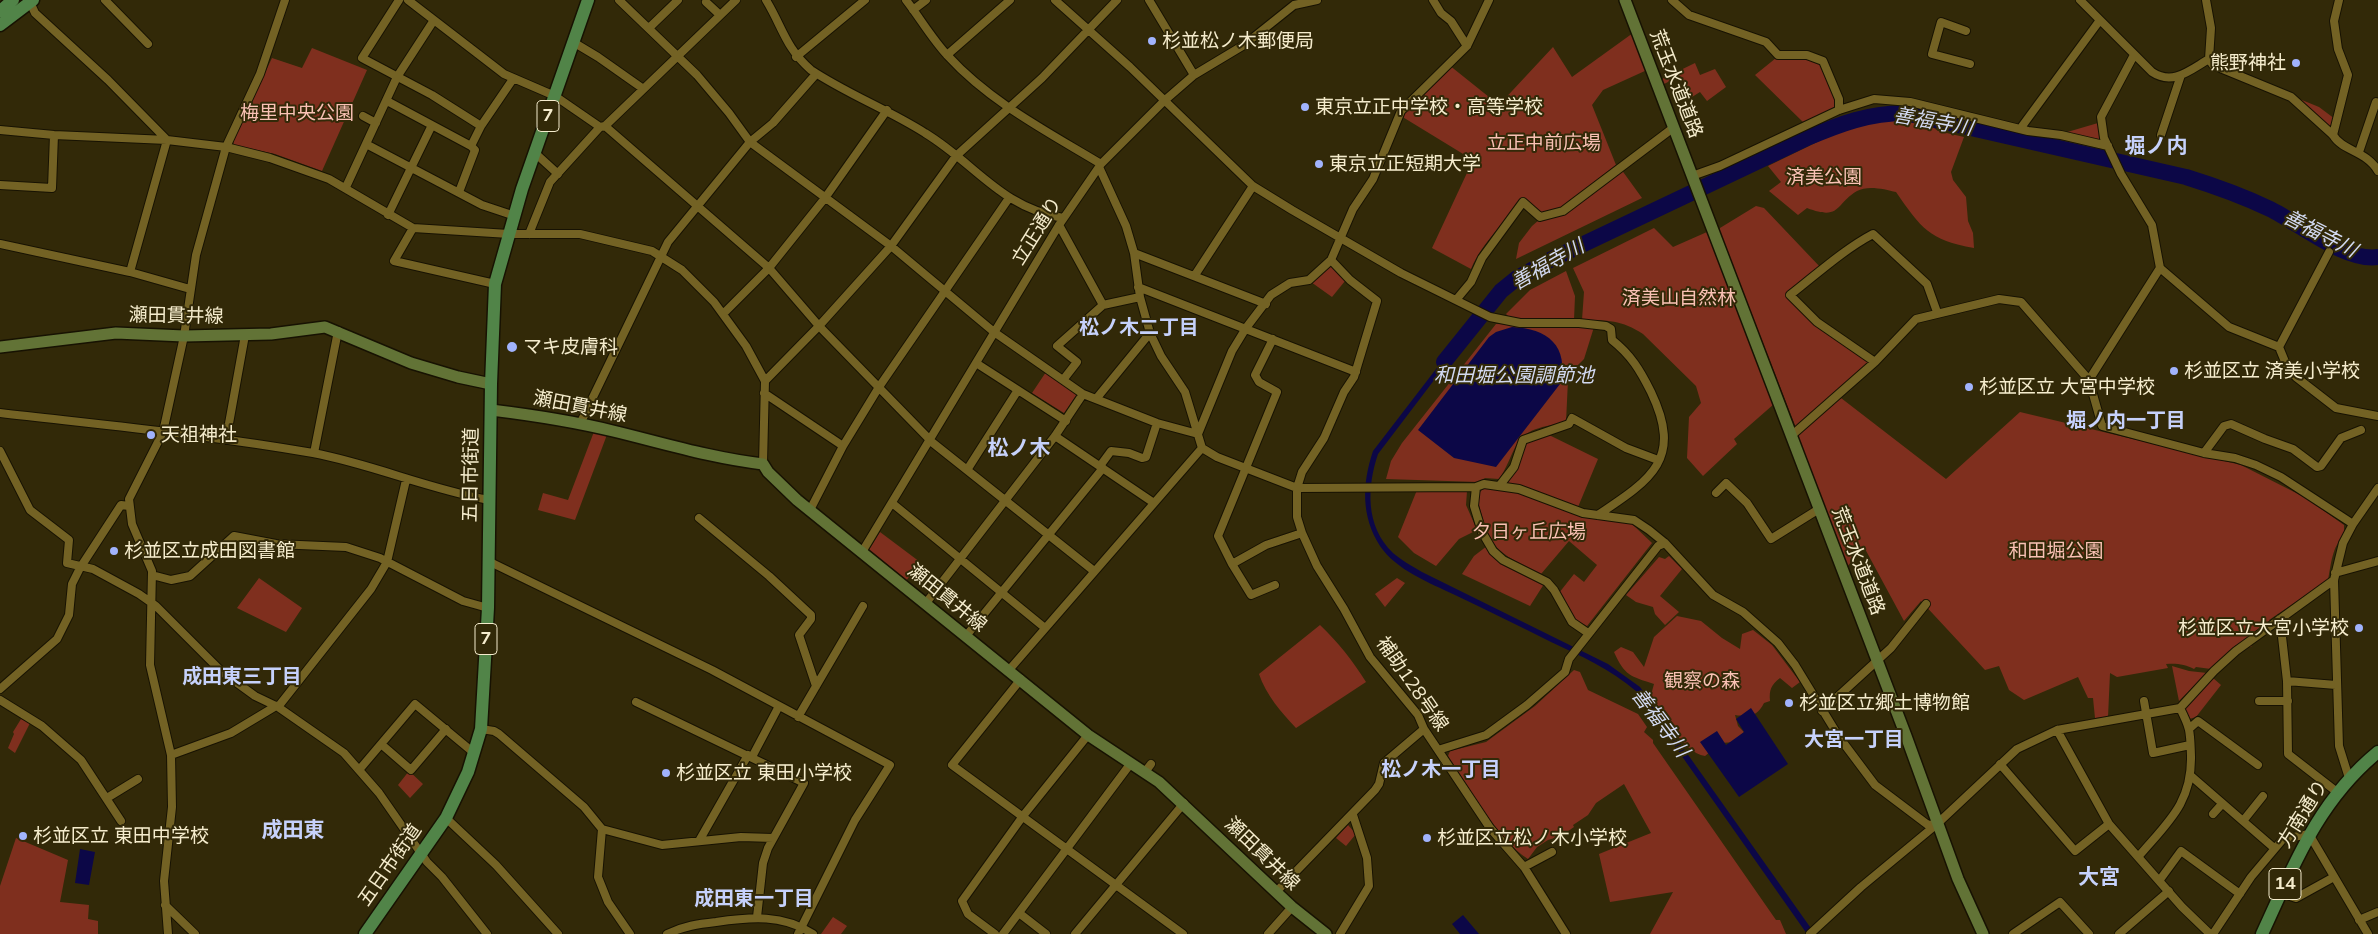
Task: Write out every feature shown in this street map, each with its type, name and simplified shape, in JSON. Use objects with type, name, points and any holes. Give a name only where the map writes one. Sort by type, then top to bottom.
[{"type":"main road","name":"五日市街道","points":[[365,934],[446,818],[468,772],[481,730],[488,608],[488,500],[495,284],[535,153],[588,0]]},
{"type":"main road","name":"荒玉水道道路","points":[[1625,0],[1878,662],[1958,879],[1983,934]]},
{"type":"main road","points":[[0,25],[32,1]]},
{"type":"main road","name":"瀬田貫井線","points":[[0,347],[116,333],[184,336],[271,334],[324,327],[338,331],[411,363],[458,377],[491,384]]},
{"type":"main road","name":"瀬田貫井線","points":[[491,410],[528,414],[580,424],[730,460],[763,464],[765,469],[785,490],[1088,734],[1131,762],[1148,768],[1292,907],[1326,934]]},
{"type":"main road","name":"方南通り","points":[[2262,934],[2309,834],[2337,792],[2349,778],[2378,752]]},
{"type":"street","points":[[104,0],[148,44]]},
{"type":"street","points":[[168,934],[164,881],[172,807],[171,755],[150,665],[152,575],[134,532],[129,499],[163,432],[184,336],[198,247],[226,147],[260,74],[285,0]]},
{"type":"street","points":[[399,0],[362,58],[397,76],[481,126]]},
{"type":"street","points":[[408,0],[513,78],[555,96],[603,127],[698,205],[769,268],[819,326],[930,438],[1094,572]]},
{"type":"street","points":[[620,0],[677,55],[729,113],[750,142],[890,246],[994,332],[1083,394],[1156,423],[1198,434]]},
{"type":"street","points":[[650,27],[678,0]]},
{"type":"street","points":[[529,234],[550,182],[642,88],[736,0]]},
{"type":"street","points":[[767,0],[786,41],[796,57],[816,74],[927,133],[990,185],[1009,198],[1061,221],[1103,306]]},
{"type":"street","points":[[796,57],[865,0]]},
{"type":"street","points":[[906,0],[947,55],[971,78],[1010,108],[1100,166],[1126,226],[1134,253],[1138,287],[1150,333],[1161,356],[1185,392],[1202,448],[1217,457],[1297,488],[1359,486],[1476,487],[1484,484],[1500,485],[1519,489],[1582,512],[1634,520],[1665,543],[1713,594],[1743,612],[1778,643],[1795,665],[1822,710],[1875,785],[1928,825],[1937,824]]},
{"type":"street","points":[[914,10],[926,0]]},
{"type":"street","points":[[947,55],[1010,0]]},
{"type":"street","points":[[1055,0],[1253,186],[1401,273],[1490,317],[1520,323],[1578,323],[1606,326],[1611,329],[1612,340],[1628,353],[1640,370],[1660,414],[1665,438],[1664,449],[1644,481],[1598,515]]},
{"type":"street","points":[[765,381],[819,326],[890,246],[956,156],[1010,108],[1117,0]]},
{"type":"street","points":[[1149,0],[1194,75]]},
{"type":"street","name":"立正通り","points":[[862,552],[1061,221],[1100,166],[1164,101],[1194,75],[1244,45],[1292,2],[1317,0]]},
{"type":"street","points":[[1432,0],[1441,13],[1451,21],[1467,46]]},
{"type":"street","points":[[1198,434],[1232,351],[1246,328],[1271,295],[1290,282],[1310,280],[1331,260],[1353,209],[1373,179],[1401,111],[1467,46],[1488,0]]},
{"type":"street","points":[[1672,0],[1690,14],[1766,42],[1778,55],[1807,55],[1824,61],[1824,68],[1839,99],[1839,110]]},
{"type":"street","points":[[2080,0],[2152,72],[2163,78],[2181,75],[2209,59]]},
{"type":"street","points":[[2206,0],[2211,28],[2209,59],[2213,65],[2291,97],[2333,135],[2336,142],[2358,152],[2374,164],[2378,171]]},
{"type":"street","points":[[2333,135],[2348,75],[2338,49],[2334,21],[2340,0]]},
{"type":"street","points":[[32,1],[35,13],[108,80],[167,140]]},
{"type":"street","points":[[706,2],[720,15]]},
{"type":"street","points":[[346,187],[397,76],[434,20]]},
{"type":"street","points":[[2020,129],[2100,20]]},
{"type":"street","points":[[1966,31],[1941,22],[1932,54],[1970,64]]},
{"type":"street","points":[[573,42],[593,53],[642,88]]},
{"type":"street","points":[[2134,55],[2101,117],[2104,138],[2119,170],[2152,225],[2160,268],[2229,327],[2279,347],[2288,369],[2336,408],[2378,416]]},
{"type":"street","points":[[580,424],[660,256],[698,205],[750,142],[773,123],[816,74]]},
{"type":"street","points":[[2161,134],[2181,75]]},
{"type":"street","points":[[471,146],[481,126],[513,78]]},
{"type":"street","points":[[1693,179],[1839,110],[1874,99],[1910,102],[2020,129],[2062,135],[2109,148]]},
{"type":"street","points":[[387,100],[471,146],[475,150],[459,192]]},
{"type":"street","points":[[2358,152],[2376,102]]},
{"type":"street","points":[[722,314],[769,268],[824,198],[886,110]]},
{"type":"street","points":[[363,116],[376,123]]},
{"type":"street","points":[[388,215],[432,125]]},
{"type":"street","points":[[1456,300],[1471,282],[1482,258],[1523,202],[1540,217],[1563,211],[1674,128]]},
{"type":"street","points":[[0,130],[54,136],[167,140],[226,147],[270,158],[330,178],[388,215],[413,228],[509,234],[556,233],[594,236],[652,251],[697,284],[752,355],[765,381],[763,464]]},
{"type":"street","points":[[0,185],[52,188],[54,136]]},
{"type":"street","points":[[130,272],[167,140]]},
{"type":"street","points":[[366,144],[482,204],[515,216]]},
{"type":"street","points":[[535,153],[558,174]]},
{"type":"street","points":[[1195,276],[1253,186]]},
{"type":"street","points":[[810,510],[843,446],[879,387],[1009,198]]},
{"type":"street","points":[[413,228],[394,261],[495,284]]},
{"type":"street","points":[[1875,362],[1817,322],[1790,295],[1838,258],[1847,248],[1873,234],[1927,284],[1938,312]]},
{"type":"street","points":[[0,244],[130,272],[190,289]]},
{"type":"street","points":[[2279,347],[2329,252]]},
{"type":"street","points":[[1134,253],[1266,304]]},
{"type":"street","points":[[1297,488],[1308,461],[1324,438],[1344,392],[1356,372],[1377,301],[1350,280],[1331,260]]},
{"type":"street","points":[[2089,380],[2160,268]]},
{"type":"street","points":[[1138,287],[1273,338],[1356,372]]},
{"type":"street","points":[[1063,380],[1077,362],[1057,346],[1103,306],[1140,297]]},
{"type":"street","points":[[1791,436],[1875,362],[1916,319],[1938,312],[1999,299],[2021,302],[2089,380],[2102,426],[2204,453],[2235,458],[2264,469],[2281,476],[2353,524]]},
{"type":"street","points":[[314,453],[338,331]]},
{"type":"street","points":[[1096,399],[1150,333]]},
{"type":"street","points":[[226,440],[245,334]]},
{"type":"street","points":[[1273,338],[1255,375],[1259,382],[1277,392],[1218,536],[1232,564],[1252,595],[1275,584]]},
{"type":"street","points":[[976,363],[1066,421]]},
{"type":"street","points":[[967,470],[1018,390]]},
{"type":"street","points":[[764,393],[843,446]]},
{"type":"street","points":[[926,603],[1005,498],[1055,436],[1083,394]]},
{"type":"street","points":[[0,413],[226,440],[314,453],[351,462],[406,480],[488,500]]},
{"type":"street","points":[[1500,485],[1514,466],[1523,440],[1569,424],[1572,418],[1626,448],[1658,460]]},
{"type":"street","points":[[966,636],[1049,534],[1101,467],[1111,451],[1129,453],[1142,458],[1146,457],[1156,423]]},
{"type":"street","points":[[2204,453],[2224,426],[2231,424],[2293,449],[2317,467],[2321,466],[2341,438],[2361,430]]},
{"type":"street","points":[[1055,436],[1154,503]]},
{"type":"street","points":[[1009,670],[1202,448]]},
{"type":"street","points":[[0,451],[30,510],[69,540],[67,563],[80,568],[93,569],[152,603],[222,672],[255,696],[277,707],[344,753],[487,934]]},
{"type":"street","points":[[171,755],[223,736],[277,707],[371,589],[387,562],[406,480]]},
{"type":"street","points":[[1716,492],[1726,483],[1746,503],[1772,539],[1819,509]]},
{"type":"street","points":[[1476,487],[1474,506],[1482,532],[1493,551],[1503,560],[1546,582],[1554,590],[1572,622],[1588,633]]},
{"type":"street","name":"補助128号線","points":[[1297,488],[1297,517],[1302,533],[1317,566],[1344,609],[1370,657],[1418,714],[1424,729],[1490,828],[1524,867],[1566,934]]},
{"type":"street","points":[[2349,778],[2340,746],[2336,685],[2335,576],[2343,543],[2353,524],[2378,488]]},
{"type":"street","points":[[892,503],[1045,628]]},
{"type":"street","points":[[0,690],[57,638],[69,615],[72,584],[80,568],[121,505],[129,506]]},
{"type":"street","points":[[700,518],[769,576],[811,615],[811,619],[799,635],[816,686]]},
{"type":"street","points":[[1232,564],[1266,545],[1302,533]]},
{"type":"street","points":[[152,575],[171,580],[190,576],[234,536],[276,544],[346,547],[387,562],[463,601],[488,608]]},
{"type":"street","points":[[1438,750],[1486,735],[1527,705],[1564,672],[1569,659],[1588,633],[1658,546],[1665,543]]},
{"type":"street","points":[[488,561],[712,670],[890,765],[856,820],[822,884],[800,931]]},
{"type":"street","points":[[1810,934],[1937,824],[2000,764],[2027,743],[2056,730],[2180,708],[2214,671],[2335,576],[2378,561]]},
{"type":"street","points":[[1822,710],[1878,662],[1926,604]]},
{"type":"street","points":[[798,717],[863,606]]},
{"type":"street","points":[[2280,619],[2287,681],[2288,754],[2337,792]]},
{"type":"street","points":[[1021,680],[952,765],[1068,848],[1183,934]]},
{"type":"street","points":[[2287,681],[2336,685]]},
{"type":"street","points":[[0,700],[42,726],[81,760],[121,821]]},
{"type":"street","points":[[2144,701],[2153,753],[2190,745]]},
{"type":"street","points":[[2259,702],[2288,701]]},
{"type":"street","points":[[636,702],[804,783],[773,838],[763,862],[757,917]]},
{"type":"street","points":[[359,770],[415,704],[474,753]]},
{"type":"street","points":[[699,841],[779,706]]},
{"type":"street","points":[[2139,856],[2178,809],[2191,776],[2190,728],[2180,708]]},
{"type":"street","points":[[2190,728],[2198,721],[2258,765]]},
{"type":"street","points":[[381,744],[411,770],[446,729]]},
{"type":"street","points":[[1277,891],[1353,815],[1379,784],[1384,763],[1424,729]]},
{"type":"street","points":[[481,730],[494,731],[499,734],[584,807],[602,829],[662,845],[740,837],[773,838]]},
{"type":"street","points":[[2056,730],[2110,824],[2169,891],[2180,909],[2212,934],[2283,838],[2309,834],[2368,934]]},
{"type":"street","points":[[995,934],[968,914],[964,909],[962,901],[1023,816],[1088,734]]},
{"type":"street","points":[[1003,934],[1131,762]]},
{"type":"street","points":[[2000,764],[2075,851],[2110,824]]},
{"type":"street","points":[[2191,776],[2274,848]]},
{"type":"street","points":[[107,798],[138,779]]},
{"type":"street","points":[[2243,821],[2263,796]]},
{"type":"street","points":[[1075,934],[1184,803]]},
{"type":"street","points":[[2213,814],[2222,804]]},
{"type":"street","points":[[1340,934],[1368,886],[1366,858],[1353,815]]},
{"type":"street","points":[[446,818],[496,865],[558,934]]},
{"type":"street","points":[[602,829],[598,877],[608,902],[630,934]]},
{"type":"street","points":[[2159,881],[2181,851],[2240,894]]},
{"type":"street","points":[[1524,867],[1552,852]]},
{"type":"street","points":[[2281,893],[2296,898],[2334,877]]},
{"type":"street","points":[[2119,934],[2169,891]]},
{"type":"street","points":[[2013,934],[2060,902],[2089,934]]},
{"type":"street","points":[[165,905],[195,934]]},
{"type":"street","points":[[1268,934],[1292,907]]},
{"type":"street","points":[[2360,920],[2378,912]]},
{"type":"street","points":[[1019,913],[1046,934]]},
{"type":"street","points":[[667,934],[684,926],[757,917],[785,920],[800,931],[813,934]]},
{"type":"green space","name":"立正中前広場","points":[[1633,33],[1647,70],[1603,90],[1592,105],[1616,165],[1562,207],[1541,214],[1521,198],[1481,250],[1471,269],[1432,248],[1473,160],[1401,116],[1449,65],[1499,105],[1553,47],[1572,77]]},
{"type":"green space","name":"梅里中央公園","points":[[312,48],[367,70],[322,171],[275,154],[234,145],[233,140],[272,58],[302,68]]},
{"type":"green space","points":[[1776,58],[1806,58],[1820,64],[1838,106],[1804,123],[1755,75]]},
{"type":"green space","points":[[1695,63],[1700,75],[1715,69],[1726,87],[1707,101],[1700,92],[1692,97],[1680,76],[1662,85],[1660,80]]},
{"type":"green space","points":[[2297,98],[2319,107],[2335,119],[2332,131]]},
{"type":"green space","name":"済美公園","points":[[1878,118],[1914,120],[1927,123],[1938,131],[1964,137],[1951,172],[1953,180],[1966,197],[1968,221],[1973,233],[1974,248],[1946,241],[1936,236],[1912,215],[1896,192],[1876,188],[1861,189],[1832,212],[1818,212],[1807,208],[1798,215],[1769,191],[1781,182],[1768,166],[1842,130],[1870,124]]},
{"type":"green space","points":[[2098,123],[2102,142],[2064,133]]},
{"type":"green space","points":[[1621,169],[1642,198],[1516,259],[1519,243],[1539,220],[1564,213]]},
{"type":"green space","points":[[1756,206],[1764,208],[1821,268],[1786,296],[1812,321],[1870,362],[1796,428],[1720,232],[1720,228]]},
{"type":"green space","name":"済美山自然林","points":[[1654,228],[1673,247],[1707,232],[1774,404],[1734,439],[1737,444],[1703,476],[1687,458],[1689,417],[1701,403],[1696,386],[1643,334],[1635,329],[1621,323],[1582,320],[1584,292],[1573,268]]},
{"type":"green space","points":[[1329,267],[1333,267],[1345,281],[1332,297],[1311,282]]},
{"type":"green space","points":[[1566,271],[1575,296],[1574,320],[1512,320],[1506,314],[1530,290]]},
{"type":"green space","name":"和田堀公園調節池","points":[[1496,324],[1594,327],[1584,359],[1573,370],[1568,380],[1566,422],[1539,428],[1521,438],[1499,479],[1485,478],[1478,482],[1386,479],[1391,461],[1402,443]]},
{"type":"green space","points":[[1048,369],[1079,391],[1064,413],[1032,393]]},
{"type":"green space","name":"和田堀公園","points":[[1841,398],[1946,479],[2020,412],[2241,465],[2306,498],[2344,525],[2344,536],[2334,550],[2328,580],[2269,620],[2274,627],[2256,638],[2251,647],[2236,645],[2211,669],[2196,667],[2194,669],[2184,665],[2166,664],[2168,668],[2117,677],[2110,673],[2108,717],[2095,718],[2093,698],[2088,698],[2078,677],[2024,700],[2009,690],[1999,666],[1985,670],[1921,601],[1904,621],[1864,547],[1846,568],[1797,435]]},
{"type":"green space","points":[[595,429],[608,432],[575,520],[538,510],[543,493],[568,500]]},
{"type":"green space","points":[[1549,435],[1598,459],[1578,507],[1506,483],[1525,444]]},
{"type":"green space","name":"夕日ヶ丘広場","points":[[1483,488],[1499,488],[1519,492],[1580,516],[1632,524],[1652,543],[1587,626],[1574,619],[1570,609],[1559,593],[1574,574],[1584,582],[1597,565],[1569,541],[1541,574],[1513,560],[1496,546],[1486,528],[1477,497]]},
{"type":"green space","points":[[1417,490],[1467,491],[1466,505],[1477,530],[1459,539],[1436,566],[1414,553],[1398,537]]},
{"type":"green space","points":[[880,532],[920,562],[906,581],[869,550]]},
{"type":"green space","points":[[1487,546],[1544,584],[1530,606],[1462,574],[1474,556]]},
{"type":"green space","points":[[1669,556],[1682,569],[1660,596],[1679,612],[1665,625],[1655,614],[1653,607],[1636,602],[1626,595],[1659,557],[1665,559]]},
{"type":"green space","points":[[259,578],[302,608],[286,632],[237,608]]},
{"type":"green space","points":[[1397,578],[1405,583],[1385,607],[1375,594]]},
{"type":"green space","name":"観察の森","points":[[1677,616],[1701,621],[1722,638],[1740,649],[1742,634],[1753,630],[1772,645],[1800,682],[1792,688],[1780,678],[1771,688],[1770,701],[1764,703],[1758,711],[1748,716],[1735,715],[1738,726],[1744,732],[1735,742],[1721,743],[1705,756],[1689,748],[1674,731],[1651,695],[1654,684],[1639,679],[1625,671],[1614,652],[1621,647],[1633,652],[1644,667],[1654,637]]},
{"type":"green space","points":[[1320,625],[1345,652],[1366,682],[1296,728],[1270,696],[1259,674]]},
{"type":"green space","points":[[2172,666],[2189,671],[2207,673],[2179,701]]},
{"type":"green space","points":[[1574,670],[1580,672],[1588,690],[1638,714],[1647,727],[1644,732],[1653,740],[1653,743],[1776,920],[1780,920],[1786,934],[1650,934],[1673,892],[1610,902],[1599,854],[1651,833],[1624,784],[1596,803],[1588,815],[1573,825],[1574,827],[1561,836],[1548,840],[1537,847],[1528,859],[1495,826],[1448,756],[1450,751],[1486,742],[1535,706]]},
{"type":"green space","points":[[2213,678],[2221,685],[2196,717],[2189,719],[2184,707]]},
{"type":"green space","points":[[21,719],[30,723],[15,753],[8,748],[14,734],[13,732]]},
{"type":"green space","points":[[409,771],[423,784],[410,798],[398,785]]},
{"type":"green space","points":[[1348,825],[1356,834],[1346,846],[1336,838]]},
{"type":"green space","points":[[16,838],[68,860],[60,902],[89,905],[88,919],[98,921],[98,934],[0,934],[0,886]]},
{"type":"green space","points":[[833,917],[847,926],[841,934],[821,934]]},
{"type":"water","name":"和田堀公園調節池","points":[[1512,327],[1536,331],[1545,335],[1553,342],[1562,359],[1560,384],[1496,467],[1454,458],[1418,430],[1489,337],[1496,332]]},
{"type":"water","points":[[1456,343],[1460,346],[1378,454],[1374,467],[1371,493],[1373,519],[1377,531],[1396,556],[1422,572],[1608,664],[1640,687],[1815,934],[1807,934],[1636,691],[1616,676],[1584,658],[1414,575],[1395,562],[1380,546],[1369,523],[1365,500],[1369,463],[1373,451]]},
{"type":"water","points":[[1751,708],[1788,764],[1739,797],[1700,742],[1717,731],[1726,745],[1744,732],[1736,719]]},
{"type":"water","points":[[80,849],[95,852],[89,885],[75,883]]},
{"type":"water","points":[[1463,915],[1479,934],[1460,934],[1452,924]]},
{"type":"waterway","name":"善福寺川","points":[[1444,362],[1501,291],[1517,278],[1550,260],[1807,138],[1855,120],[1879,115],[1905,113],[2186,177],[2270,209],[2322,240],[2351,254],[2378,257]]},
{"type":"place","name":"杉並松ノ木郵便局","points":[[1152,41]]},
{"type":"place","name":"熊野神社","points":[[2296,63]]},
{"type":"place","name":"東京立正中学校・高等学校","points":[[1305,107]]},
{"type":"place","name":"東京立正短期大学","points":[[1319,164]]},
{"type":"place","name":"マキ皮膚科","points":[[512,347]]},
{"type":"place","name":"杉並区立 済美小学校","points":[[2174,371]]},
{"type":"place","name":"杉並区立 大宮中学校","points":[[1969,387]]},
{"type":"place","name":"天祖神社","points":[[151,435]]},
{"type":"place","name":"杉並区立成田図書館","points":[[114,551]]},
{"type":"place","name":"杉並区立大宮小学校","points":[[2359,628]]},
{"type":"place","name":"杉並区立郷土博物館","points":[[1789,703]]},
{"type":"place","name":"杉並区立 東田小学校","points":[[666,773]]},
{"type":"place","name":"杉並区立 東田中学校","points":[[23,836]]},
{"type":"place","name":"杉並区立松ノ木小学校","points":[[1427,838]]},
{"type":"district","name":"堀ノ内","points":[[2156,147]]},
{"type":"district","name":"松ノ木二丁目","points":[[1139,328]]},
{"type":"district","name":"堀ノ内一丁目","points":[[2126,421]]},
{"type":"district","name":"松ノ木","points":[[1019,449]]},
{"type":"district","name":"成田東三丁目","points":[[242,677]]},
{"type":"district","name":"大宮一丁目","points":[[1854,740]]},
{"type":"district","name":"松ノ木一丁目","points":[[1441,770]]},
{"type":"district","name":"成田東","points":[[293,831]]},
{"type":"district","name":"大宮","points":[[2099,878]]},
{"type":"district","name":"成田東一丁目","points":[[754,899]]}]
